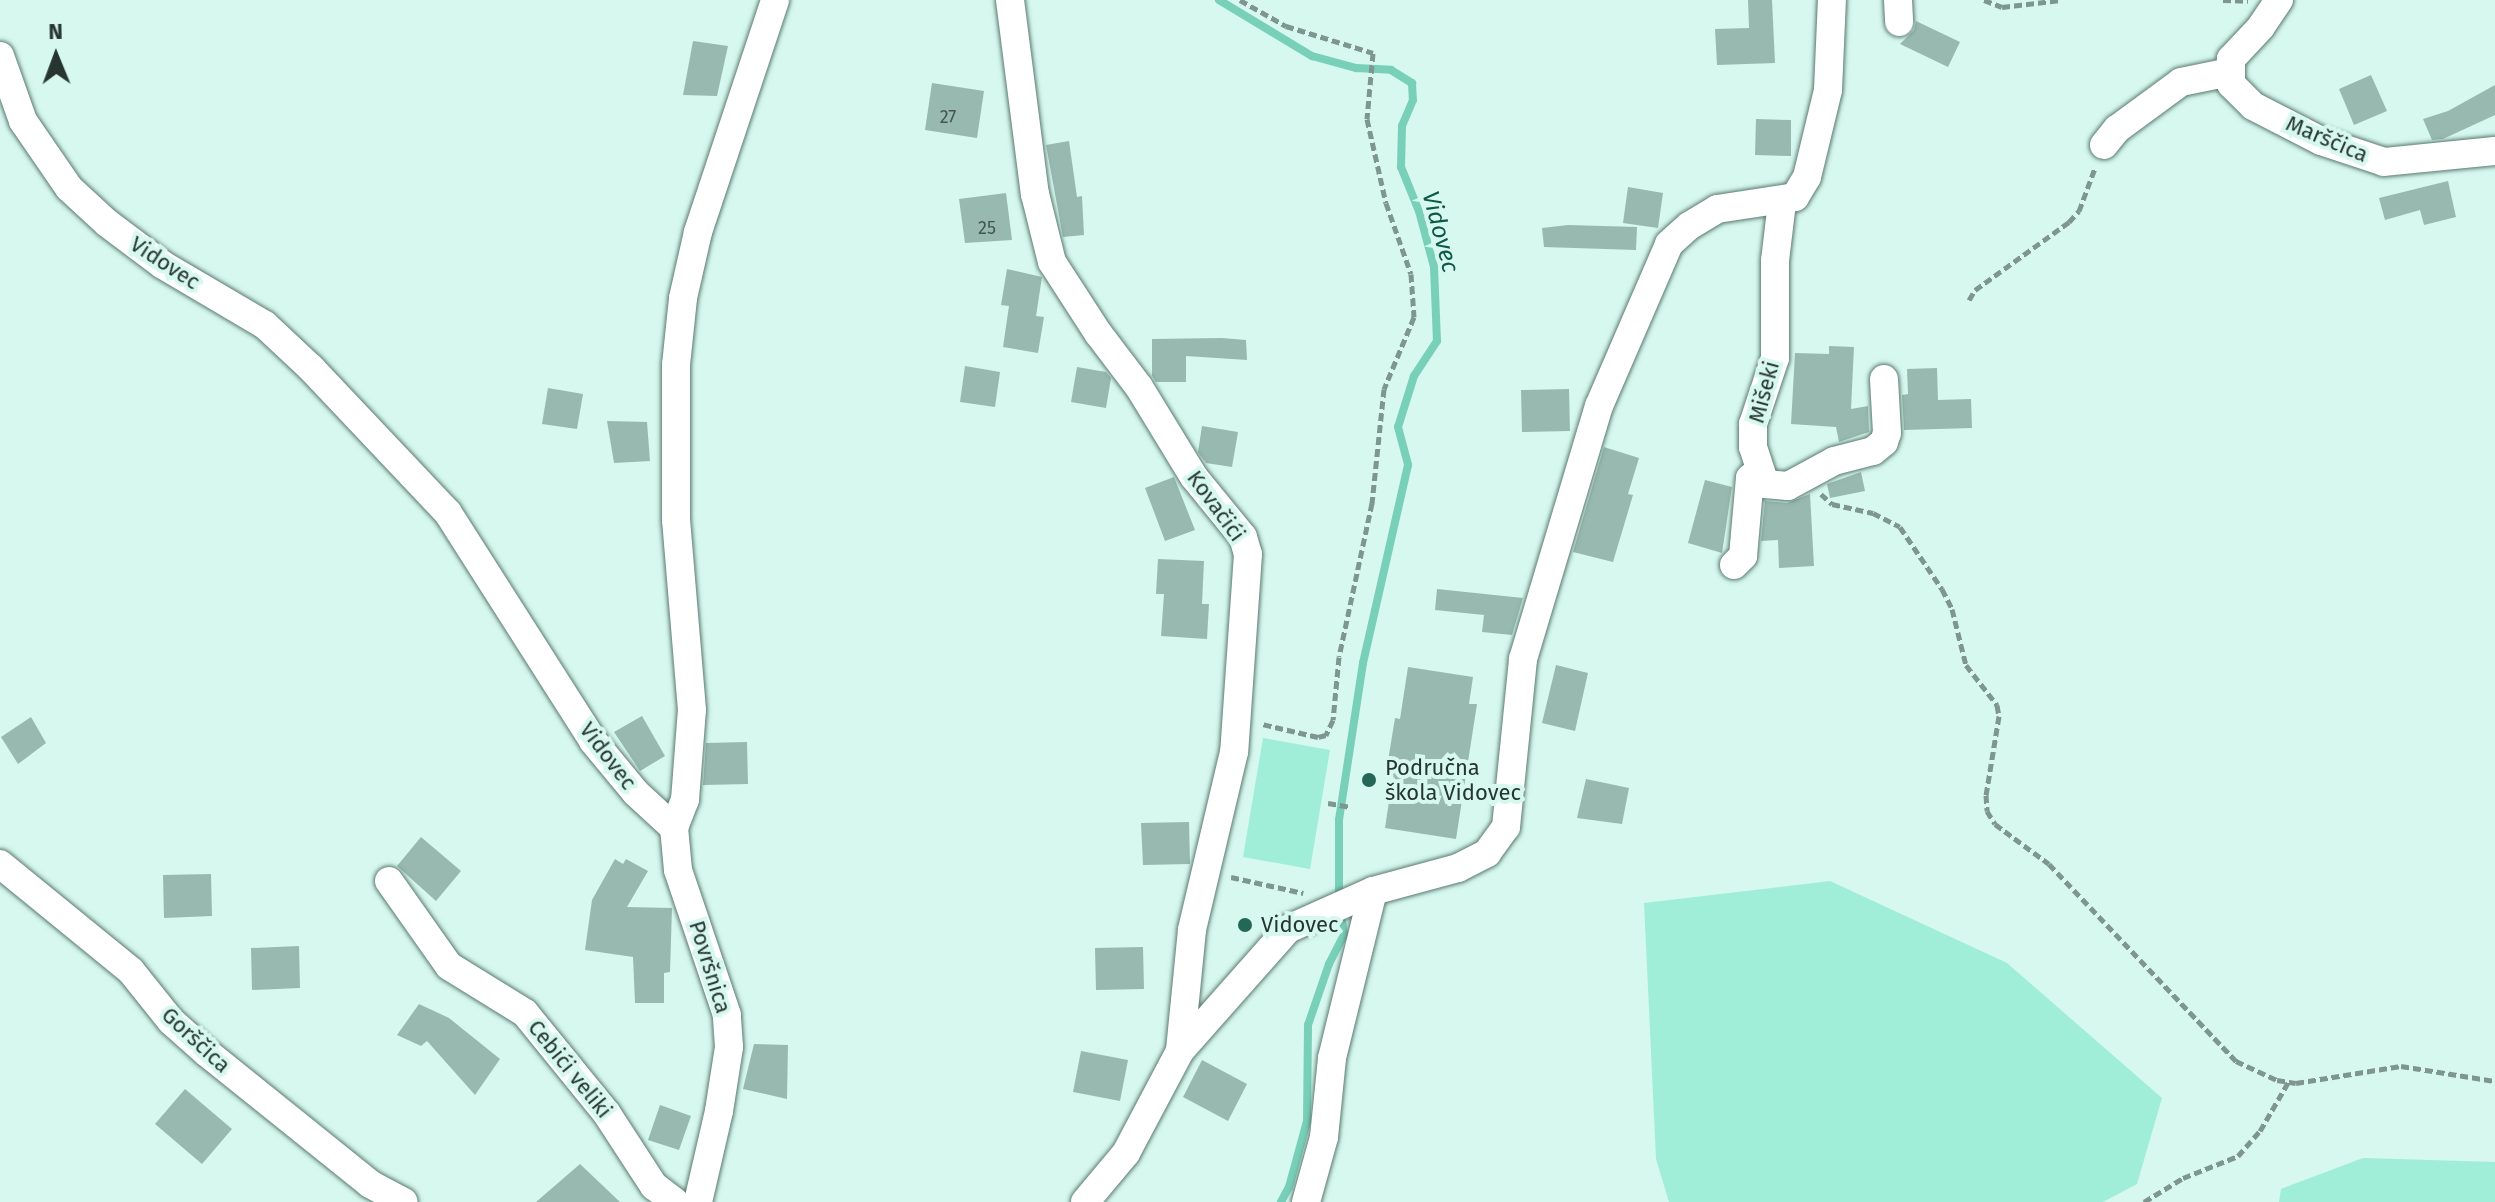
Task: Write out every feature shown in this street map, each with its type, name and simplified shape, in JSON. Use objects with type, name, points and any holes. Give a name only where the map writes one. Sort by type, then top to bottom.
[{"type":"street","points":[[674,828],[685,800],[692,710],[676,520],[676,365],[683,298],[698,232],[775,0]]},
{"type":"street","name":"Kovačići","points":[[1010,0],[1035,194],[1052,262],[1098,333],[1139,387],[1194,477],[1243,537],[1249,571],[1234,752],[1192,930],[1180,1051]]},
{"type":"street","points":[[2104,145],[2117,129],[2181,82],[2230,72],[2231,59],[2261,27],[2279,0]]},
{"type":"street","points":[[1085,1202],[1126,1153],[1180,1051],[1288,929],[1343,903],[1458,868],[1487,853],[1506,827],[1523,659],[1599,406],[1669,244],[1689,226],[1717,209],[1782,202],[1795,197],[1807,177],[1828,90],[1839,1]]},
{"type":"street","name":"Vidovec","points":[[0,56],[23,121],[69,188],[107,223],[163,265],[265,325],[311,368],[448,513],[593,741],[636,793],[674,828]]},
{"type":"street","name":"Marščica","points":[[2230,72],[2231,84],[2253,106],[2321,141],[2368,158],[2401,162],[2495,151]]},
{"type":"street","name":"Mišeki","points":[[1759,471],[1753,424],[1775,358],[1775,261],[1782,202]]},
{"type":"street","points":[[1734,565],[1743,556],[1750,478],[1759,471],[1765,484],[1788,486],[1834,461],[1873,451],[1884,442],[1887,433],[1884,379]]},
{"type":"street","name":"Površnica","points":[[674,828],[678,870],[727,1015],[728,1036],[719,1111],[698,1202]]},
{"type":"street","name":"Gorščica","points":[[0,864],[131,971],[171,1021],[206,1052],[370,1184],[404,1202]]},
{"type":"street","name":"Cebići veliki","points":[[389,881],[449,966],[525,1013],[607,1114],[654,1186],[675,1202]]},
{"type":"street","points":[[1306,1202],[1324,1137],[1343,903]]},
{"type":"path","points":[[1235,718],[1318,737],[1326,735],[1333,720],[1339,657],[1372,503],[1384,389],[1414,317],[1411,274],[1386,203],[1367,119],[1373,53],[1286,26],[1240,0]]},
{"type":"path","points":[[1984,0],[2002,7],[2061,0]]},
{"type":"path","points":[[1969,300],[1975,290],[2069,222],[2079,211],[2104,145]]},
{"type":"path","points":[[1808,477],[1832,504],[1873,513],[1900,527],[1942,589],[1952,609],[1966,665],[1997,705],[1999,716],[1986,795],[1987,811],[1995,824],[2049,864],[2236,1061],[2265,1076],[2289,1081],[2401,1066],[2495,1081]]},
{"type":"path","points":[[1328,803],[1350,807]]},
{"type":"path","points":[[1257,882],[1343,903]]},
{"type":"path","points":[[2144,1202],[2183,1178],[2238,1156],[2260,1131],[2289,1081]]},
{"type":"green space","points":[[1263,738],[1330,750],[1310,869],[1243,857]]},
{"type":"green space","points":[[1830,881],[2007,963],[2162,1098],[2137,1184],[2103,1202],[1669,1202],[1656,1159],[1644,903]]},
{"type":"green space","points":[[2363,1158],[2495,1162],[2495,1202],[2279,1202],[2281,1189]]},
{"type":"building","points":[[1748,0],[1772,0],[1775,63],[1717,65],[1715,29],[1749,28]]},
{"type":"building","points":[[1916,21],[1960,42],[1948,67],[1900,44],[1914,30]]},
{"type":"building","points":[[693,41],[728,46],[717,96],[683,95]]},
{"type":"building","points":[[2371,75],[2387,111],[2354,125],[2339,89]]},
{"type":"building","points":[[932,83],[984,91],[977,138],[925,130]]},
{"type":"building","points":[[2495,85],[2495,115],[2443,139],[2432,140],[2423,119],[2448,111]]},
{"type":"building","points":[[1756,119],[1791,120],[1791,156],[1755,155]]},
{"type":"building","points":[[1069,141],[1077,197],[1082,196],[1084,235],[1063,237],[1046,145]]},
{"type":"building","points":[[2448,181],[2456,217],[2424,225],[2420,210],[2385,220],[2379,198]]},
{"type":"building","points":[[1628,187],[1663,193],[1658,228],[1623,223]]},
{"type":"building","points":[[1006,193],[1012,240],[965,243],[959,199]]},
{"type":"building","points":[[1568,225],[1637,227],[1636,250],[1544,247],[1542,228]]},
{"type":"building","points":[[1007,269],[1042,277],[1036,316],[1044,317],[1038,353],[1003,347],[1009,306],[1001,305]]},
{"type":"building","points":[[1152,339],[1246,340],[1247,360],[1186,356],[1186,382],[1156,382],[1152,376]]},
{"type":"building","points":[[1829,346],[1854,347],[1851,409],[1868,406],[1869,432],[1839,442],[1836,427],[1791,424],[1795,353],[1829,354]]},
{"type":"building","points":[[965,366],[1000,372],[995,407],[960,402]]},
{"type":"building","points":[[1077,367],[1106,372],[1111,378],[1106,408],[1071,402]]},
{"type":"building","points":[[1937,368],[1938,400],[1971,399],[1972,428],[1904,430],[1902,395],[1908,394],[1907,369]]},
{"type":"building","points":[[548,388],[583,394],[577,429],[542,424]]},
{"type":"building","points":[[1569,389],[1570,431],[1522,432],[1521,390]]},
{"type":"building","points":[[607,421],[647,422],[650,461],[614,463]]},
{"type":"building","points":[[1202,426],[1238,432],[1232,467],[1206,463],[1198,452]]},
{"type":"building","points":[[1604,447],[1639,458],[1628,494],[1633,495],[1613,562],[1573,552]]},
{"type":"building","points":[[1861,472],[1865,491],[1830,498],[1827,484]]},
{"type":"building","points":[[1174,477],[1195,530],[1165,541],[1145,488]]},
{"type":"building","points":[[1705,480],[1732,487],[1722,553],[1688,543]]},
{"type":"building","points":[[1810,494],[1814,566],[1779,568],[1778,540],[1761,541],[1765,501],[1787,503]]},
{"type":"building","points":[[1158,559],[1204,561],[1202,604],[1209,604],[1207,639],[1161,636],[1164,594],[1156,594]]},
{"type":"building","points":[[1437,589],[1523,598],[1512,635],[1482,632],[1484,615],[1435,610]]},
{"type":"building","points":[[1556,665],[1588,673],[1575,731],[1542,723]]},
{"type":"building","points":[[1408,667],[1473,677],[1469,704],[1477,704],[1456,839],[1385,828],[1394,768],[1387,767],[1395,718],[1400,719]]},
{"type":"building","points":[[642,716],[665,756],[640,771],[614,732]]},
{"type":"building","points":[[31,717],[46,743],[18,764],[1,737]]},
{"type":"building","points":[[747,742],[748,784],[703,785],[706,743]]},
{"type":"building","points":[[1586,779],[1629,788],[1622,824],[1577,818]]},
{"type":"building","points":[[1189,822],[1190,864],[1143,865],[1141,823]]},
{"type":"building","points":[[421,837],[461,871],[436,901],[397,866]]},
{"type":"building","points":[[615,859],[623,864],[626,859],[648,871],[627,907],[672,908],[670,972],[664,973],[664,1003],[635,1003],[633,957],[585,950],[592,900]]},
{"type":"building","points":[[211,874],[212,916],[164,918],[163,875]]},
{"type":"building","points":[[299,946],[300,988],[252,990],[251,948]]},
{"type":"building","points":[[1143,947],[1144,989],[1096,990],[1095,948]]},
{"type":"building","points":[[419,1004],[449,1018],[500,1059],[475,1095],[427,1041],[421,1046],[397,1035]]},
{"type":"building","points":[[754,1044],[788,1045],[787,1099],[743,1089]]},
{"type":"building","points":[[1081,1051],[1128,1060],[1120,1101],[1073,1092]]},
{"type":"building","points":[[1202,1060],[1247,1084],[1228,1121],[1183,1097]]},
{"type":"building","points":[[185,1089],[232,1129],[202,1164],[155,1124]]},
{"type":"building","points":[[660,1105],[691,1116],[679,1150],[648,1140]]},
{"type":"building","points":[[580,1164],[620,1202],[536,1202]]},
{"type":"waterway","name":"Vidovec","points":[[1219,0],[1312,56],[1356,68],[1391,70],[1412,83],[1413,100],[1402,126],[1401,167],[1419,211],[1434,267],[1437,341],[1414,376],[1398,427],[1408,465],[1363,663],[1339,820],[1339,899]]},
{"type":"waterway","name":"Vidovec","points":[[1281,1202],[1289,1187],[1307,1121],[1308,1025],[1329,964],[1344,934],[1341,912]]},
{"type":"place","name":"Područna škola Vidovec","points":[[1369,780]]},
{"type":"place","name":"Vidovec","points":[[1245,925]]}]
